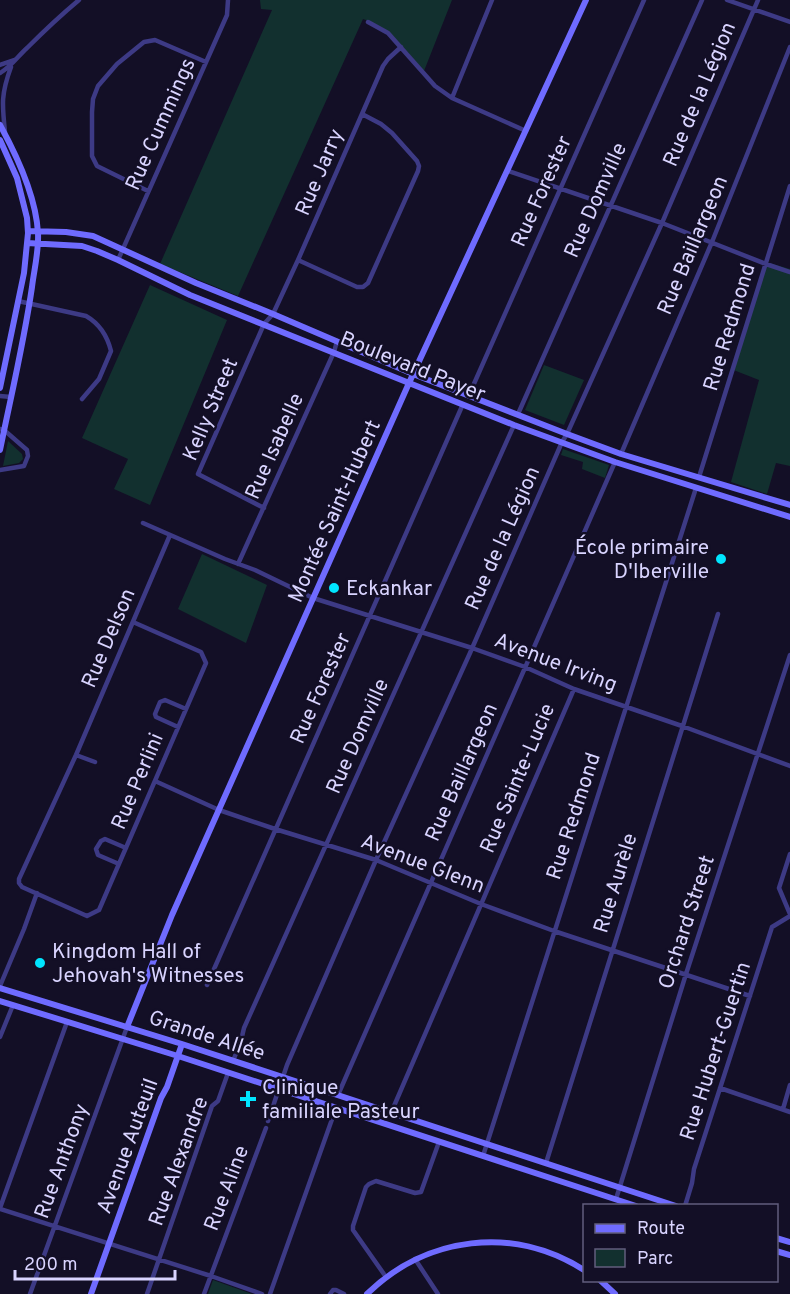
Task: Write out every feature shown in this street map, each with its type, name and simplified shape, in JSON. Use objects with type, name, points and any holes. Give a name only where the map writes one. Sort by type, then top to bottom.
[{"type":"street","points":[[0,73],[8,69],[14,60],[51,24],[79,0]]},
{"type":"street","name":"Rue Cummings","points":[[118,260],[227,15],[228,0]]},
{"type":"street","points":[[452,98],[492,0]]},
{"type":"street","name":"Montée Saint-Hubert","points":[[123,1039],[172,915],[313,598],[413,374],[586,0]]},
{"type":"street","name":"Rue Forester","points":[[469,395],[644,0]]},
{"type":"street","name":"Rue Domville","points":[[518,414],[702,0]]},
{"type":"street","points":[[728,0],[790,22]]},
{"type":"street","name":"Rue de la Légion","points":[[279,1089],[376,860],[662,223],[758,0]]},
{"type":"street","points":[[368,22],[388,33],[435,86],[452,98],[526,130]]},
{"type":"street","points":[[148,191],[97,166],[92,156],[93,99],[98,86],[117,64],[144,42],[155,40],[206,62]]},
{"type":"street","name":"Rue Jarry","points":[[264,324],[273,314],[298,260],[383,66],[401,47]]},
{"type":"street","name":"Rue Baillargeon","points":[[621,454],[712,242],[790,47]]},
{"type":"street","points":[[0,65],[14,60]]},
{"type":"street","points":[[0,450],[2,430],[11,397],[29,304],[38,244],[32,200],[17,156],[3,137],[3,89],[14,60]]},
{"type":"street","points":[[298,260],[363,287],[368,283],[418,171],[417,161],[392,132],[362,114]]},
{"type":"street","points":[[0,125],[17,178],[28,231],[24,273],[0,388]]},
{"type":"street","points":[[508,171],[662,223],[790,272]]},
{"type":"street","name":"Rue Redmond","points":[[699,477],[790,186]]},
{"type":"street","name":"Boulevard Payer","points":[[28,231],[66,232],[93,236],[196,283],[413,374],[567,434],[621,454],[790,505]]},
{"type":"street","name":"Boulevard Payer","points":[[27,243],[82,246],[118,260],[190,295],[514,425],[615,462],[790,517]]},
{"type":"street","points":[[18,302],[86,316],[96,321],[108,339],[111,351],[99,379],[82,399]]},
{"type":"street","name":"Kelly Street","points":[[264,324],[198,474],[264,508]]},
{"type":"street","name":"Rue Isabelle","points":[[238,564],[337,341]]},
{"type":"street","points":[[0,396],[11,397]]},
{"type":"street","name":"Rue Forester","points":[[207,985],[463,404]]},
{"type":"street","name":"Rue Domville","points":[[233,1061],[244,1028],[514,425]]},
{"type":"street","points":[[0,470],[24,466],[28,456],[27,450],[2,430]]},
{"type":"street","name":"Rue Baillargeon","points":[[338,1095],[615,462]]},
{"type":"street","name":"Rue Redmond","points":[[483,1156],[696,488]]},
{"type":"street","name":"Avenue Irving","points":[[143,523],[255,570],[313,598],[472,648],[525,667],[574,689],[790,766]]},
{"type":"street","name":"Rue Delson","points":[[37,893],[22,887],[19,883],[20,879],[170,535]]},
{"type":"street","name":"Rue Aurèle","points":[[546,1163],[718,614]]},
{"type":"street","name":"Rue Perlini","points":[[37,893],[87,916],[99,910],[206,663],[201,652],[132,622]]},
{"type":"street","name":"Orchard Street","points":[[616,1199],[686,974],[790,655]]},
{"type":"street","name":"Rue Sainte-Lucie","points":[[391,1113],[574,689]]},
{"type":"street","name":"Rue Perlini","points":[[178,727],[154,714],[160,702],[165,700],[186,709]]},
{"type":"street","points":[[76,755],[95,762]]},
{"type":"street","name":"Avenue Glenn","points":[[155,781],[219,810],[376,860],[554,931],[750,996]]},
{"type":"street","name":"Rue Perlini","points":[[119,864],[99,855],[96,849],[105,839],[126,848]]},
{"type":"street","name":"Rue Hubert-Guertin","points":[[686,1204],[694,1169],[772,927],[790,915],[779,888],[790,854]]},
{"type":"street","points":[[0,987],[37,893]]},
{"type":"street","name":"Grande Allée","points":[[0,987],[182,1044],[670,1204]]},
{"type":"street","name":"Grande Allée","points":[[0,1001],[178,1056],[630,1204]]},
{"type":"street","points":[[0,1037],[13,1005]]},
{"type":"street","points":[[67,1022],[0,1209],[262,1294]]},
{"type":"street","name":"Rue Anthony","points":[[30,1294],[123,1039]]},
{"type":"street","name":"Avenue Auteuil","points":[[91,1294],[160,1098],[167,1087],[182,1044]]},
{"type":"street","name":"Rue Alexandre","points":[[147,1294],[212,1106],[218,1101],[228,1073]]},
{"type":"street","points":[[783,1109],[790,1085]]},
{"type":"street","points":[[720,1088],[790,1112]]},
{"type":"street","points":[[268,1121],[279,1089]]},
{"type":"street","points":[[270,1294],[336,1108]]},
{"type":"street","name":"Rue Aline","points":[[204,1294],[266,1128]]},
{"type":"street","points":[[386,1277],[352,1226],[366,1187],[376,1181],[415,1193],[421,1192],[440,1142]]},
{"type":"street","points":[[368,1294],[386,1277],[415,1259],[432,1252],[478,1243],[517,1244],[564,1258],[583,1269]]},
{"type":"street","points":[[415,1259],[438,1294]]},
{"type":"street","points":[[601,1282],[615,1294]]},
{"type":"street","points":[[330,1294],[333,1290],[344,1294]]},
{"type":"green space","points":[[260,0],[452,0],[424,71],[390,34],[363,19],[238,296],[160,264],[272,10],[261,9]]},
{"type":"green space","points":[[766,262],[790,269],[790,466],[776,463],[767,494],[731,482],[759,380],[731,369]]},
{"type":"green space","points":[[150,285],[227,320],[150,505],[114,489],[128,459],[82,438]]},
{"type":"green space","points":[[544,365],[584,380],[564,425],[525,410]]},
{"type":"green space","points":[[8,441],[22,454],[23,459],[19,463],[3,466]]},
{"type":"green space","points":[[563,449],[609,465],[605,478],[582,469],[583,462],[561,455]]},
{"type":"green space","points":[[202,554],[267,585],[246,643],[178,609]]},
{"type":"green space","points":[[213,1280],[252,1294],[208,1294]]},
{"type":"place","name":"École primaire D'Iberville","points":[[721,559]]},
{"type":"place","name":"Eckankar","points":[[334,588]]},
{"type":"place","name":"Kingdom Hall of Jehovah's Witnesses","points":[[40,963]]},
{"type":"place","name":"Clinique familiale Pasteur","points":[[248,1099]]}]
